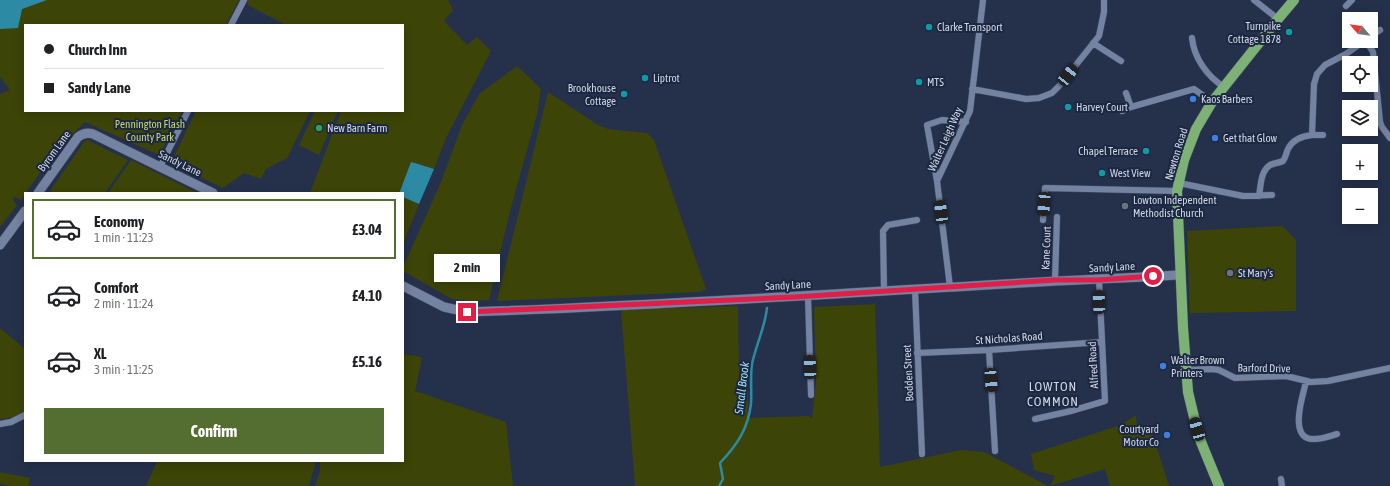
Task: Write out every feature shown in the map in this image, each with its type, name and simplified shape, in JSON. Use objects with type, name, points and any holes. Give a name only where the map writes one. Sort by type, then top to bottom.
[{"type":"main road","name":"Newton Road","points":[[1219,486],[1201,442],[1194,417],[1186,370],[1180,275],[1178,187],[1184,160],[1191,139],[1212,102],[1294,0]]},
{"type":"street","points":[[232,24],[244,0]]},
{"type":"street","name":"Walter Leigh Way","points":[[950,287],[937,181],[970,111],[983,0]]},
{"type":"street","points":[[972,89],[1026,99],[1039,98],[1052,93],[1099,36],[1104,12],[1104,0]]},
{"type":"street","points":[[1254,0],[1278,18]]},
{"type":"street","points":[[1346,6],[1352,0]]},
{"type":"street","points":[[1192,38],[1193,48],[1197,59],[1215,80],[1224,87]]},
{"type":"street","points":[[1093,43],[1120,61]]},
{"type":"street","points":[[1312,135],[1314,84],[1317,74],[1325,65],[1355,48]]},
{"type":"street","points":[[1370,48],[1373,52],[1380,122],[1382,128],[1390,138]]},
{"type":"street","points":[[1122,111],[1194,89],[1212,102]]},
{"type":"street","points":[[1126,93],[1131,107]]},
{"type":"street","points":[[160,167],[188,112]]},
{"type":"street","points":[[937,181],[928,125],[942,120],[966,122]]},
{"type":"street","name":"Byrom Lane","points":[[39,192],[78,137],[83,133],[88,132],[93,134]]},
{"type":"street","name":"Sandy Lane","points":[[93,134],[211,192]]},
{"type":"street","points":[[1259,196],[1262,178],[1267,168],[1283,161],[1292,143],[1304,136],[1323,135]]},
{"type":"street","points":[[1043,220],[1045,188],[1178,187],[1243,196],[1272,195]]},
{"type":"street","points":[[0,245],[24,212]]},
{"type":"street","name":"Kane Court","points":[[1055,280],[1057,217]]},
{"type":"street","points":[[884,291],[883,231],[888,225],[917,220]]},
{"type":"street","name":"Sandy Lane","points":[[404,287],[444,307],[467,312],[808,296],[1055,280],[1099,280],[1180,275]]},
{"type":"street","name":"Alfred Road","points":[[1035,419],[1072,411],[1105,401],[1099,280]]},
{"type":"street","name":"Bodden Street","points":[[915,290],[922,454]]},
{"type":"street","points":[[808,296],[811,395]]},
{"type":"street","name":"St Nicholas Road","points":[[917,353],[989,350],[1102,342]]},
{"type":"street","points":[[989,350],[996,451]]},
{"type":"street","name":"Barford Drive","points":[[1186,370],[1212,368],[1235,378],[1286,376],[1306,382],[1328,381],[1390,368]]},
{"type":"street","points":[[1306,382],[1298,418],[1298,423],[1302,432],[1307,438],[1314,439],[1337,434]]},
{"type":"street","points":[[0,424],[11,422],[24,416]]},
{"type":"street","points":[[1281,479],[1282,486]]},
{"type":"green space","name":"Pennington Flash County Park","points":[[0,0],[239,0],[227,24],[24,24],[24,112],[181,112],[159,155],[85,122],[57,148],[27,192],[24,192],[24,196],[21,200],[14,197],[12,199],[17,205],[0,227],[0,94],[10,90],[0,77]]},
{"type":"green space","points":[[247,0],[448,0],[453,10],[444,21],[467,45],[477,37],[491,51],[446,138],[434,169],[411,163],[400,192],[310,192],[341,112],[404,112],[404,24],[284,24],[248,5]]},
{"type":"green space","points":[[517,66],[541,89],[537,114],[510,211],[489,300],[473,301],[452,299],[404,272],[404,265],[441,182],[462,125],[479,94]]},
{"type":"green space","points":[[548,92],[598,125],[608,129],[647,133],[654,140],[706,289],[699,292],[497,301]]},
{"type":"green space","points":[[196,112],[310,112],[287,158],[266,169],[261,179],[244,173],[223,188],[171,163]]},
{"type":"green space","name":"New Barn Farm","points":[[315,112],[338,112],[319,155],[299,145]]},
{"type":"green space","points":[[87,140],[128,160],[106,192],[50,191],[84,142]]},
{"type":"green space","points":[[131,160],[195,192],[109,192]]},
{"type":"green space","points":[[404,197],[419,204],[404,242]]},
{"type":"green space","points":[[1282,226],[1296,240],[1296,311],[1190,313],[1187,231]]},
{"type":"green space","points":[[875,304],[880,467],[961,450],[984,452],[1048,486],[635,486],[621,310],[738,306],[739,378],[748,379],[748,418],[808,416],[812,418],[816,382],[814,307]]},
{"type":"green space","points":[[0,328],[24,348],[24,412],[13,417],[0,419]]},
{"type":"green space","points":[[404,354],[422,357],[415,391],[506,422],[513,486],[315,486],[320,471],[320,462],[404,462]]},
{"type":"green space","points":[[1136,415],[1137,432],[1151,430],[1169,486],[1110,486],[1105,469],[1050,486],[1055,476],[1034,470],[1031,454],[1121,425]]},
{"type":"green space","points":[[157,462],[316,462],[309,486],[146,486]]},
{"type":"green space","points":[[0,472],[30,478],[28,486],[10,486],[0,484]]},
{"type":"water","points":[[0,0],[47,0],[22,9],[18,28],[0,29]]},
{"type":"water","points":[[411,162],[434,169],[419,204],[404,197],[404,192],[400,191]]},
{"type":"waterway","name":"Small Brook","points":[[719,486],[723,479],[720,463],[732,450],[741,436],[750,413],[752,364],[767,308]]},
{"type":"place","name":"Clarke Transport","points":[[929,27]]},
{"type":"place","name":"Turnpike Cottage 1878","points":[[1289,32]]},
{"type":"place","name":"Liptrot","points":[[645,78]]},
{"type":"place","name":"MTS","points":[[919,82]]},
{"type":"place","name":"Brookhouse Cottage","points":[[624,94]]},
{"type":"place","name":"Kaos Barbers","points":[[1193,99]]},
{"type":"place","name":"Harvey Court","points":[[1068,107]]},
{"type":"place","name":"New Barn Farm","points":[[319,128]]},
{"type":"place","name":"Get that Glow","points":[[1215,138]]},
{"type":"place","name":"Chapel Terrace","points":[[1146,151]]},
{"type":"place","name":"West View","points":[[1102,173]]},
{"type":"place","name":"Lowton Independent Methodist Church","points":[[1125,206]]},
{"type":"place","name":"St Mary's","points":[[1230,273]]},
{"type":"place","name":"Walter Brown Printers","points":[[1163,366]]},
{"type":"place","name":"Courtyard Motor Co","points":[[1167,435]]},
{"type":"district","name":"LOWTON COMMON","points":[[1053,394]]},
{"type":"route","points":[[467,312],[795,297],[1055,280],[1099,280],[1153,276]]}]
